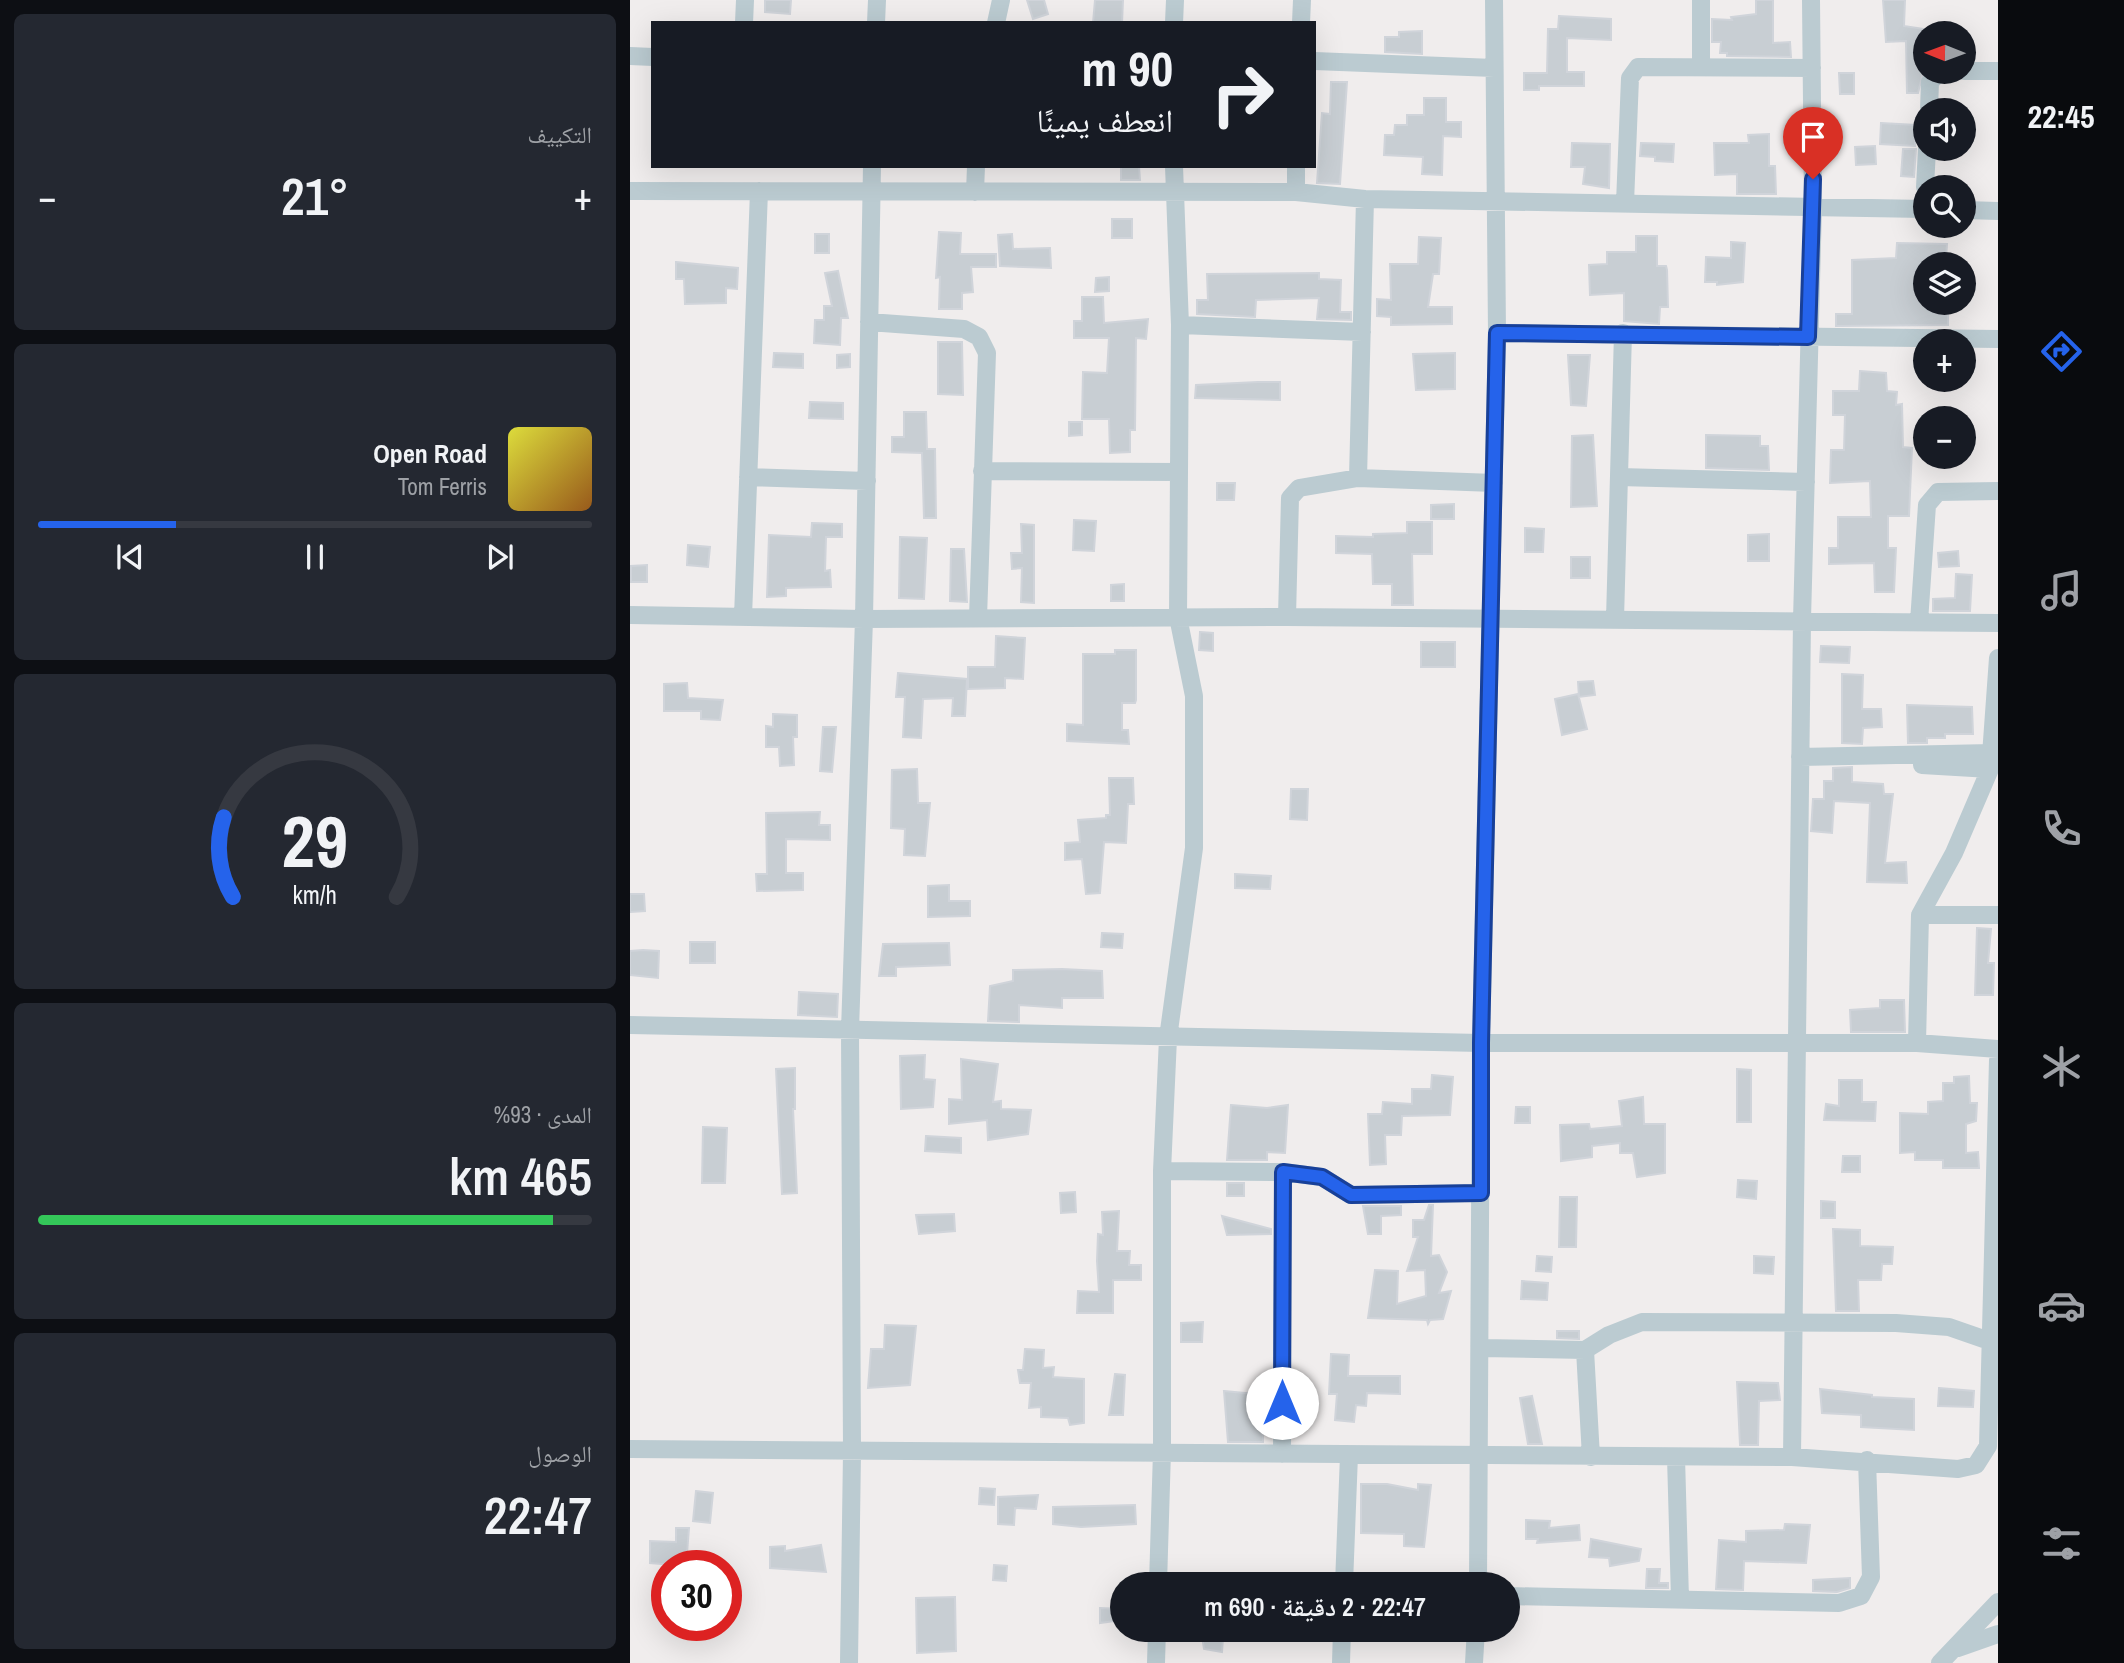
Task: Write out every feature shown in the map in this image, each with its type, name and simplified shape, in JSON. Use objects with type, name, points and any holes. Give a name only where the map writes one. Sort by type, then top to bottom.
[{"type":"street","points":[[744,21],[745,0]]},
{"type":"street","points":[[876,21],[877,0]]},
{"type":"street","points":[[996,21],[1001,0]]},
{"type":"street","points":[[1174,21],[1175,0]]},
{"type":"street","points":[[1301,21],[1302,0]]},
{"type":"street","points":[[1478,1572],[1481,1043],[1497,333],[1494,0]]},
{"type":"street","points":[[1701,0],[1701,66]]},
{"type":"street","points":[[1792,1457],[1802,620],[1813,207],[1811,0]]},
{"type":"street","points":[[630,57],[651,57]]},
{"type":"street","points":[[1316,61],[1494,68]]},
{"type":"street","points":[[1625,203],[1630,78],[1638,67],[1812,68]]},
{"type":"street","points":[[1976,71],[1998,71]]},
{"type":"street","points":[[849,1663],[852,1452],[850,1030],[864,619],[872,168]]},
{"type":"street","points":[[975,192],[976,168]]},
{"type":"street","points":[[1158,1572],[1162,1451],[1162,1171],[1168,1038],[1194,848],[1194,696],[1178,617],[1180,325],[1174,168]]},
{"type":"street","points":[[1296,192],[1297,168]]},
{"type":"street","points":[[630,191],[1296,192],[1365,199],[1913,209]]},
{"type":"street","points":[[743,617],[759,191]]},
{"type":"street","points":[[1358,478],[1365,199]]},
{"type":"street","points":[[1976,210],[1998,211]]},
{"type":"street","points":[[869,321],[964,329],[979,337],[987,352],[978,618]]},
{"type":"street","points":[[1180,325],[1362,332]]},
{"type":"street","points":[[1497,333],[1998,339]]},
{"type":"street","points":[[1615,619],[1623,333]]},
{"type":"street","points":[[982,471],[1179,472]]},
{"type":"street","points":[[748,477],[867,481]]},
{"type":"street","points":[[1619,477],[1806,482]]},
{"type":"street","points":[[1287,617],[1290,498],[1299,488],[1358,478],[1494,483]]},
{"type":"street","points":[[1919,622],[1927,505],[1931,498],[1938,492],[1998,491]]},
{"type":"street","points":[[630,615],[864,619],[1287,617],[1998,623]]},
{"type":"street","points":[[1917,1043],[1920,915],[1954,853],[1991,761],[1998,658]]},
{"type":"street","points":[[1800,757],[1991,761]]},
{"type":"street","points":[[1920,915],[1998,915]]},
{"type":"street","points":[[630,1025],[1481,1043],[1917,1043],[1998,1049]]},
{"type":"street","points":[[630,1449],[852,1452],[1162,1451],[1480,1457],[1792,1457],[1867,1460],[1958,1469],[1976,1465],[1988,1446],[1994,1344],[1998,1060]]},
{"type":"street","points":[[1162,1171],[1283,1172],[1322,1177],[1351,1195],[1481,1193]]},
{"type":"street","points":[[1282,1454],[1283,1172]]},
{"type":"street","points":[[1480,1348],[1585,1350],[1609,1335],[1642,1322],[1896,1323],[1949,1327],[1994,1344]]},
{"type":"street","points":[[1585,1350],[1591,1457]]},
{"type":"street","points":[[1344,1572],[1349,1455]]},
{"type":"street","points":[[1676,1457],[1680,1599]]},
{"type":"street","points":[[1520,1595],[1839,1603],[1861,1596],[1871,1577],[1867,1460]]},
{"type":"street","points":[[1940,1663],[1998,1602]]},
{"type":"street","points":[[1957,1648],[1998,1634]]},
{"type":"street","points":[[1156,1663],[1157,1642]]},
{"type":"street","points":[[1341,1663],[1342,1642]]},
{"type":"street","points":[[1474,1663],[1475,1642]]},
{"type":"building","points":[[765,0],[791,0],[790,14],[765,12]]},
{"type":"building","points":[[1027,0],[1044,0],[1048,14],[1033,19]]},
{"type":"building","points":[[1095,0],[1123,0],[1122,21],[1093,21]]},
{"type":"building","points":[[1756,0],[1773,0],[1773,43],[1790,42],[1791,57],[1727,56],[1727,53],[1720,53],[1721,42],[1712,42],[1712,19],[1732,20],[1731,17],[1756,14]]},
{"type":"building","points":[[1883,0],[1905,0],[1904,26],[1913,27],[1913,84],[1920,84],[1918,93],[1907,93],[1906,41],[1886,42]]},
{"type":"building","points":[[1559,16],[1611,19],[1611,40],[1567,38],[1567,72],[1584,72],[1584,86],[1539,86],[1539,90],[1524,90],[1524,73],[1547,73],[1548,29],[1558,29]]},
{"type":"building","points":[[1422,31],[1422,54],[1385,52],[1385,37],[1399,37],[1399,32]]},
{"type":"building","points":[[1839,73],[1854,73],[1854,94],[1840,94]]},
{"type":"building","points":[[1331,82],[1347,82],[1340,184],[1317,183],[1322,113],[1330,114]]},
{"type":"building","points":[[1424,98],[1446,98],[1446,122],[1461,122],[1461,137],[1443,136],[1442,175],[1422,174],[1423,157],[1384,155],[1385,135],[1394,135],[1395,125],[1407,125],[1407,115],[1424,115]]},
{"type":"building","points":[[1881,123],[1913,125],[1913,146],[1880,144]]},
{"type":"building","points":[[1769,134],[1769,166],[1775,166],[1776,194],[1737,194],[1737,174],[1715,175],[1714,143],[1749,143],[1748,135]]},
{"type":"building","points":[[1572,143],[1610,144],[1609,188],[1583,184],[1585,167],[1571,167]]},
{"type":"building","points":[[1641,143],[1674,144],[1673,162],[1655,161],[1655,157],[1640,156]]},
{"type":"building","points":[[1875,146],[1876,164],[1856,165],[1855,147]]},
{"type":"building","points":[[1903,149],[1913,149],[1914,175],[1901,176]]},
{"type":"building","points":[[1121,168],[1139,168],[1140,180],[1121,180]]},
{"type":"building","points":[[1112,219],[1132,219],[1132,238],[1112,238]]},
{"type":"building","points":[[939,232],[961,233],[960,254],[996,254],[996,267],[971,267],[973,292],[962,293],[962,309],[939,309],[940,277],[936,278]]},
{"type":"building","points":[[815,234],[829,234],[829,253],[815,253]]},
{"type":"building","points":[[1012,234],[1013,249],[1050,248],[1051,268],[1000,266],[998,235]]},
{"type":"building","points":[[1636,236],[1657,236],[1657,266],[1666,266],[1668,307],[1660,307],[1659,324],[1624,321],[1624,293],[1590,295],[1589,265],[1607,264],[1607,252],[1636,252]]},
{"type":"building","points":[[1419,237],[1441,238],[1439,274],[1433,274],[1428,307],[1452,307],[1452,324],[1391,325],[1391,317],[1377,316],[1377,299],[1391,300],[1390,264],[1418,264]]},
{"type":"building","points":[[1731,242],[1745,243],[1743,282],[1717,285],[1717,282],[1705,282],[1706,257],[1731,258]]},
{"type":"building","points":[[1897,243],[1947,244],[1946,252],[1913,252],[1913,315],[1948,315],[1948,325],[1836,326],[1836,314],[1852,314],[1852,260],[1896,258]]},
{"type":"building","points":[[676,262],[738,268],[737,289],[726,288],[726,303],[685,304],[684,279],[676,279]]},
{"type":"building","points":[[838,271],[848,318],[841,318],[840,345],[814,343],[815,320],[824,320],[824,306],[832,306],[825,273]]},
{"type":"building","points":[[1319,273],[1319,279],[1341,280],[1340,312],[1351,312],[1351,320],[1317,319],[1319,298],[1256,300],[1255,317],[1197,314],[1197,300],[1208,300],[1207,274]]},
{"type":"building","points":[[1109,277],[1109,291],[1095,292],[1096,278]]},
{"type":"building","points":[[1082,297],[1103,297],[1104,323],[1148,319],[1146,339],[1136,338],[1135,430],[1130,430],[1130,452],[1110,453],[1109,419],[1082,419],[1083,372],[1107,373],[1109,338],[1074,338],[1074,321],[1082,321]]},
{"type":"building","points":[[938,342],[962,342],[963,395],[938,394]]},
{"type":"building","points":[[774,353],[803,354],[803,368],[773,367]]},
{"type":"building","points":[[1455,353],[1455,389],[1416,390],[1413,354]]},
{"type":"building","points":[[850,354],[850,367],[837,368],[837,355]]},
{"type":"building","points":[[1568,355],[1590,355],[1586,406],[1571,405]]},
{"type":"building","points":[[1860,371],[1886,373],[1887,391],[1897,392],[1896,405],[1902,404],[1903,447],[1912,448],[1909,516],[1888,516],[1888,548],[1896,548],[1894,592],[1875,592],[1874,563],[1829,564],[1829,548],[1838,548],[1838,517],[1871,517],[1870,481],[1830,483],[1831,450],[1844,450],[1845,415],[1833,415],[1833,391],[1859,391]]},
{"type":"building","points":[[1280,382],[1280,400],[1195,398],[1196,385]]},
{"type":"building","points":[[810,402],[843,403],[843,419],[809,418]]},
{"type":"building","points":[[904,412],[926,412],[927,449],[935,449],[936,518],[924,518],[922,453],[892,452],[892,437],[904,437]]},
{"type":"building","points":[[1069,422],[1082,422],[1082,435],[1069,436]]},
{"type":"building","points":[[1593,435],[1597,506],[1571,507],[1572,436]]},
{"type":"building","points":[[1706,435],[1760,436],[1760,446],[1768,446],[1769,470],[1706,468]]},
{"type":"building","points":[[1217,483],[1235,483],[1234,500],[1217,500]]},
{"type":"building","points":[[1454,504],[1454,519],[1431,519],[1431,505]]},
{"type":"building","points":[[1074,520],[1096,521],[1094,551],[1073,550]]},
{"type":"building","points":[[1407,522],[1432,522],[1432,554],[1412,554],[1413,605],[1392,605],[1392,584],[1373,584],[1372,554],[1336,553],[1336,536],[1373,537],[1373,534],[1407,533]]},
{"type":"building","points":[[812,523],[842,524],[842,537],[826,537],[825,571],[830,570],[831,587],[786,588],[786,596],[767,597],[769,535],[811,537]]},
{"type":"building","points":[[1021,524],[1034,525],[1034,603],[1021,602],[1022,568],[1012,569],[1011,553],[1022,553]]},
{"type":"building","points":[[1525,528],[1544,529],[1543,552],[1525,552]]},
{"type":"building","points":[[1769,534],[1769,561],[1748,561],[1748,535]]},
{"type":"building","points":[[900,537],[927,538],[924,599],[899,598]]},
{"type":"building","points":[[688,545],[710,547],[708,567],[687,565]]},
{"type":"building","points":[[951,549],[964,549],[967,602],[950,601]]},
{"type":"building","points":[[1958,551],[1959,566],[1939,567],[1938,553]]},
{"type":"building","points":[[1571,557],[1590,557],[1590,578],[1571,578]]},
{"type":"building","points":[[647,565],[647,582],[631,582],[631,566]]},
{"type":"building","points":[[1956,574],[1972,575],[1970,611],[1933,611],[1933,599],[1955,598]]},
{"type":"building","points":[[1124,584],[1124,601],[1111,601],[1111,585]]},
{"type":"building","points":[[1200,632],[1213,633],[1213,651],[1199,650]]},
{"type":"building","points":[[996,636],[1025,638],[1023,679],[1005,678],[1005,688],[968,689],[968,667],[995,667]]},
{"type":"building","points":[[1421,642],[1455,642],[1455,667],[1421,667]]},
{"type":"building","points":[[1821,646],[1850,647],[1849,663],[1820,662]]},
{"type":"building","points":[[1115,650],[1136,650],[1136,700],[1135,703],[1122,703],[1122,730],[1128,730],[1129,744],[1067,741],[1067,724],[1083,725],[1083,654],[1115,654]]},
{"type":"building","points":[[898,673],[967,679],[965,716],[952,716],[953,698],[923,699],[921,738],[903,737],[905,697],[896,697]]},
{"type":"building","points":[[1842,674],[1863,675],[1862,709],[1881,709],[1882,727],[1863,728],[1862,744],[1842,743]]},
{"type":"building","points":[[1593,681],[1595,695],[1579,697],[1578,682]]},
{"type":"building","points":[[687,683],[688,698],[723,700],[720,720],[701,719],[701,711],[664,711],[664,684]]},
{"type":"building","points":[[1578,694],[1587,729],[1562,735],[1555,699]]},
{"type":"building","points":[[1907,705],[1972,707],[1973,734],[1945,734],[1945,738],[1927,738],[1927,743],[1908,743]]},
{"type":"building","points":[[773,714],[797,715],[797,737],[793,737],[794,765],[780,766],[779,747],[766,747],[766,726],[773,727]]},
{"type":"building","points":[[823,727],[836,727],[832,772],[820,771]]},
{"type":"building","points":[[1852,767],[1852,782],[1883,784],[1884,794],[1893,794],[1885,863],[1906,862],[1907,883],[1867,882],[1870,803],[1834,801],[1832,833],[1811,831],[1813,799],[1824,799],[1824,781],[1833,781],[1833,768]]},
{"type":"building","points":[[917,769],[918,803],[930,803],[925,856],[904,855],[905,829],[891,828],[892,770]]},
{"type":"building","points":[[1109,778],[1133,778],[1134,804],[1128,804],[1126,843],[1104,842],[1100,893],[1086,894],[1082,859],[1065,860],[1065,843],[1080,842],[1078,820],[1106,818],[1106,815],[1110,815]]},
{"type":"building","points":[[1291,789],[1308,789],[1307,820],[1290,819]]},
{"type":"building","points":[[820,812],[819,825],[830,825],[830,840],[786,839],[786,873],[803,873],[803,890],[757,891],[756,874],[767,874],[766,813]]},
{"type":"building","points":[[1235,874],[1271,876],[1270,889],[1235,888]]},
{"type":"building","points":[[949,885],[949,901],[970,901],[970,916],[928,917],[928,886]]},
{"type":"building","points":[[630,894],[644,894],[645,911],[630,912]]},
{"type":"building","points":[[1977,928],[1991,929],[1988,963],[1994,963],[1993,995],[1975,995]]},
{"type":"building","points":[[1102,933],[1123,934],[1122,948],[1101,947]]},
{"type":"building","points":[[690,942],[715,942],[715,963],[690,963]]},
{"type":"building","points":[[949,943],[950,965],[896,967],[896,976],[879,976],[883,944]]},
{"type":"building","points":[[630,951],[659,951],[658,978],[630,975]]},
{"type":"building","points":[[1013,970],[1102,971],[1103,998],[1062,998],[1062,1008],[1019,1005],[1019,1022],[988,1021],[990,986],[1013,981]]},
{"type":"building","points":[[799,992],[838,994],[837,1017],[798,1015]]},
{"type":"building","points":[[1880,1000],[1904,1000],[1905,1032],[1851,1032],[1850,1010],[1880,1008]]},
{"type":"building","points":[[925,1055],[924,1079],[935,1080],[933,1107],[901,1109],[900,1056]]},
{"type":"building","points":[[961,1059],[998,1064],[993,1102],[1001,1101],[1001,1109],[1031,1110],[1028,1134],[988,1140],[987,1120],[949,1124],[949,1099],[962,1100]]},
{"type":"building","points":[[795,1068],[793,1109],[797,1193],[782,1194],[776,1069]]},
{"type":"building","points":[[1737,1069],[1751,1070],[1751,1122],[1737,1122]]},
{"type":"building","points":[[1432,1075],[1453,1077],[1450,1115],[1402,1116],[1401,1135],[1385,1135],[1386,1164],[1370,1165],[1368,1114],[1382,1114],[1383,1102],[1412,1104],[1412,1089],[1431,1089]]},
{"type":"building","points":[[1969,1076],[1970,1103],[1977,1103],[1976,1121],[1966,1124],[1966,1153],[1978,1152],[1979,1168],[1943,1168],[1943,1160],[1915,1160],[1915,1152],[1900,1153],[1900,1113],[1928,1114],[1928,1102],[1943,1101],[1943,1083],[1954,1083],[1954,1077]]},
{"type":"building","points":[[1839,1080],[1862,1080],[1862,1102],[1876,1102],[1875,1121],[1824,1120],[1826,1104],[1839,1106]]},
{"type":"building","points":[[1643,1097],[1644,1124],[1665,1124],[1665,1173],[1637,1177],[1633,1153],[1620,1153],[1620,1143],[1592,1146],[1592,1157],[1561,1161],[1560,1125],[1589,1124],[1590,1129],[1622,1126],[1619,1101]]},
{"type":"building","points":[[1231,1105],[1267,1108],[1288,1105],[1285,1153],[1267,1152],[1267,1160],[1227,1160]]},
{"type":"building","points":[[1516,1107],[1530,1107],[1530,1123],[1515,1123]]},
{"type":"building","points":[[703,1127],[727,1128],[725,1183],[702,1183]]},
{"type":"building","points":[[926,1136],[961,1138],[961,1153],[925,1151]]},
{"type":"building","points":[[1843,1156],[1860,1156],[1860,1172],[1842,1172]]},
{"type":"building","points":[[1738,1180],[1757,1181],[1756,1199],[1737,1197]]},
{"type":"building","points":[[1227,1183],[1244,1183],[1244,1196],[1227,1196]]},
{"type":"building","points":[[1075,1192],[1076,1212],[1061,1213],[1060,1193]]},
{"type":"building","points":[[1560,1197],[1577,1197],[1576,1247],[1559,1247]]},
{"type":"building","points":[[1821,1201],[1835,1202],[1835,1218],[1821,1218]]},
{"type":"building","points":[[1429,1205],[1433,1205],[1431,1256],[1439,1255],[1447,1272],[1439,1293],[1451,1291],[1443,1319],[1430,1320],[1428,1324],[1427,1320],[1368,1318],[1375,1270],[1398,1271],[1397,1304],[1426,1296],[1425,1270],[1407,1271],[1418,1237],[1413,1237],[1413,1220],[1424,1220]]},
{"type":"building","points":[[1363,1206],[1401,1206],[1401,1215],[1381,1216],[1381,1234],[1368,1234]]},
{"type":"building","points":[[1119,1211],[1117,1251],[1130,1251],[1129,1265],[1141,1265],[1141,1280],[1113,1280],[1113,1313],[1077,1313],[1078,1291],[1099,1292],[1098,1234],[1103,1235],[1102,1212]]},
{"type":"building","points":[[954,1214],[955,1231],[919,1234],[916,1215]]},
{"type":"building","points":[[1222,1216],[1271,1229],[1271,1234],[1227,1235]]},
{"type":"building","points":[[1833,1229],[1860,1230],[1860,1246],[1893,1247],[1892,1264],[1882,1264],[1881,1280],[1858,1280],[1859,1311],[1836,1311]]},
{"type":"building","points":[[1537,1256],[1552,1257],[1551,1272],[1536,1271]]},
{"type":"building","points":[[1754,1256],[1774,1257],[1773,1274],[1754,1273]]},
{"type":"building","points":[[1522,1281],[1548,1283],[1547,1300],[1521,1299]]},
{"type":"building","points":[[1203,1322],[1202,1342],[1181,1342],[1181,1323]]},
{"type":"building","points":[[885,1325],[916,1326],[910,1385],[868,1388],[871,1349],[884,1349]]},
{"type":"building","points":[[1557,1331],[1579,1331],[1579,1339],[1557,1338]]},
{"type":"building","points":[[1025,1349],[1044,1350],[1043,1368],[1054,1367],[1053,1377],[1084,1379],[1084,1423],[1070,1425],[1068,1418],[1041,1417],[1041,1407],[1029,1408],[1031,1383],[1020,1383],[1018,1370],[1023,1370]]},
{"type":"building","points":[[1331,1354],[1349,1355],[1348,1376],[1400,1376],[1400,1394],[1367,1393],[1366,1406],[1356,1405],[1354,1422],[1335,1420],[1337,1394],[1329,1394]]},
{"type":"building","points":[[1115,1374],[1125,1375],[1123,1415],[1109,1415]]},
{"type":"building","points":[[1737,1382],[1778,1383],[1780,1400],[1759,1401],[1758,1445],[1740,1445]]},
{"type":"building","points":[[1939,1388],[1974,1391],[1973,1407],[1938,1406]]},
{"type":"building","points":[[1820,1389],[1872,1397],[1914,1399],[1914,1430],[1861,1427],[1861,1415],[1822,1413]]},
{"type":"building","points":[[1224,1391],[1255,1394],[1251,1420],[1263,1435],[1263,1442],[1228,1442]]},
{"type":"building","points":[[1532,1396],[1542,1444],[1528,1444],[1520,1398]]},
{"type":"building","points":[[1361,1484],[1387,1484],[1418,1490],[1418,1484],[1431,1485],[1424,1547],[1404,1546],[1404,1534],[1361,1533]]},
{"type":"building","points":[[980,1488],[995,1489],[994,1505],[979,1504]]},
{"type":"building","points":[[696,1491],[713,1493],[710,1523],[693,1521]]},
{"type":"building","points":[[1038,1495],[1036,1509],[1015,1508],[1014,1525],[998,1524],[998,1497]]},
{"type":"building","points":[[1135,1505],[1136,1524],[1081,1527],[1053,1524],[1053,1507]]},
{"type":"building","points":[[1526,1520],[1550,1521],[1549,1528],[1579,1525],[1580,1540],[1537,1543],[1538,1539],[1526,1539]]},
{"type":"building","points":[[1785,1524],[1810,1525],[1806,1563],[1744,1561],[1743,1590],[1716,1589],[1719,1540],[1746,1542],[1746,1531],[1784,1530]]},
{"type":"building","points":[[676,1528],[689,1528],[687,1550],[651,1550],[650,1563],[650,1541],[676,1542]]},
{"type":"building","points":[[1591,1539],[1641,1549],[1639,1561],[1610,1566],[1609,1558],[1589,1557]]},
{"type":"building","points":[[821,1545],[826,1572],[770,1568],[770,1547],[785,1546],[785,1551]]},
{"type":"building","points":[[994,1565],[1007,1566],[1006,1581],[993,1580]]},
{"type":"building","points":[[1647,1569],[1660,1569],[1659,1583],[1668,1583],[1668,1588],[1646,1588]]},
{"type":"building","points":[[1850,1578],[1850,1588],[1837,1592],[1813,1591],[1813,1580]]},
{"type":"building","points":[[955,1597],[956,1651],[917,1653],[916,1598]]},
{"type":"building","points":[[1100,1608],[1110,1608],[1110,1622],[1100,1623]]},
{"type":"building","points":[[1203,1642],[1223,1642],[1222,1652],[1204,1649]]},
{"type":"route","points":[[1282,1403],[1283,1172],[1322,1177],[1351,1195],[1384,1197],[1481,1193],[1481,1043],[1497,333],[1808,337],[1813,179]]}]
